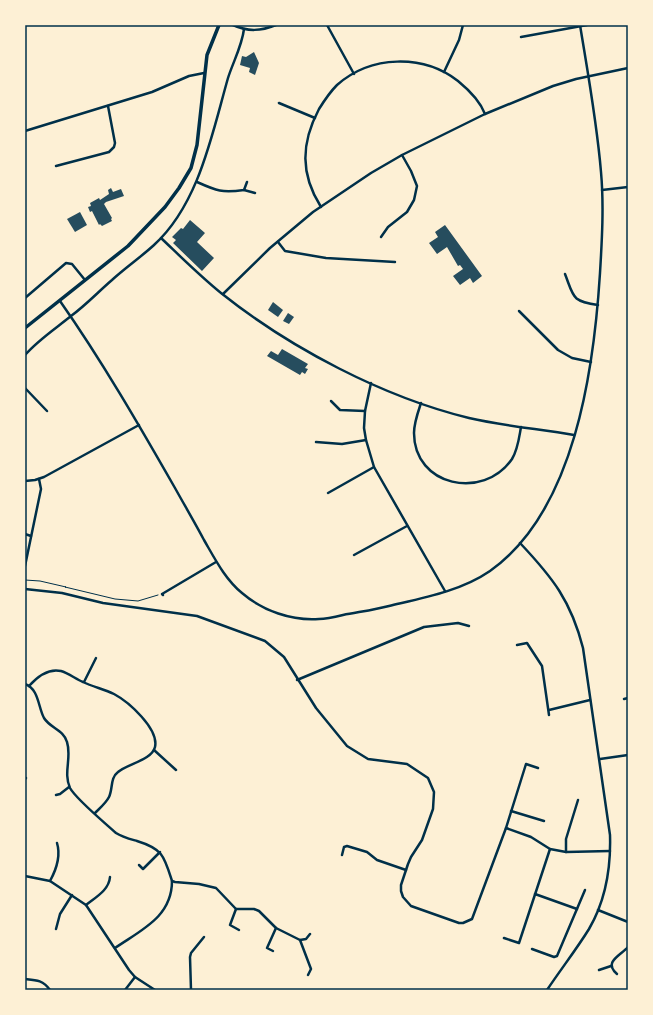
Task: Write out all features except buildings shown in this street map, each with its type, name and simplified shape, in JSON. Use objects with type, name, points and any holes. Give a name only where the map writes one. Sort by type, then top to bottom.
[{"type":"street","points":[[25,328],[128,246],[145,230],[179,188],[191,168],[197,145],[207,56],[219,25]]},
{"type":"street","points":[[233,25],[244,29],[261,30],[276,25]]},
{"type":"street","points":[[328,25],[354,74]]},
{"type":"street","points":[[444,72],[459,40],[463,25]]},
{"type":"street","points":[[521,37],[587,25]]},
{"type":"street","points":[[60,301],[102,363],[139,425],[216,562],[230,581],[253,601],[276,613],[301,618],[320,619],[377,609],[466,584],[488,572],[506,557],[520,543],[538,520],[557,482],[574,435],[591,362],[598,305],[602,190],[595,123],[581,26]]},
{"type":"street","points":[[25,355],[52,330],[71,317],[111,280],[161,238],[181,212],[197,182],[210,144],[230,72],[243,38],[244,29]]},
{"type":"street","points":[[321,207],[310,186],[305,159],[308,136],[315,118],[326,99],[338,85],[354,74],[374,65],[400,61],[423,64],[453,77],[472,93],[485,114]]},
{"type":"street","points":[[223,294],[278,242],[321,207],[371,173],[402,155],[485,114],[553,86],[588,76],[628,68]]},
{"type":"street","points":[[25,131],[152,92],[189,76],[204,73]]},
{"type":"street","points":[[279,103],[315,118]]},
{"type":"street","points":[[56,166],[112,150],[115,143],[108,106]]},
{"type":"street","points":[[381,237],[388,227],[407,212],[414,200],[417,186],[402,155]]},
{"type":"street","points":[[197,182],[221,192],[244,190],[255,194]]},
{"type":"street","points":[[244,190],[247,182]]},
{"type":"street","points":[[602,190],[628,187]]},
{"type":"street","points":[[161,238],[204,279],[273,331],[319,358],[371,383],[421,403],[469,417],[574,435]]},
{"type":"street","points":[[278,242],[285,251],[326,258],[395,262]]},
{"type":"street","points":[[25,298],[66,263],[72,264],[85,280]]},
{"type":"street","points":[[565,274],[577,300],[598,305]]},
{"type":"street","points":[[519,311],[558,350],[572,358],[591,362]]},
{"type":"street","points":[[371,383],[365,411],[364,428],[374,467],[445,591]]},
{"type":"street","points":[[25,388],[47,411]]},
{"type":"street","points":[[331,401],[340,410],[365,411]]},
{"type":"street","points":[[421,403],[414,432],[418,452],[432,472],[442,479],[452,483],[464,484],[485,480],[505,468],[515,453],[522,427]]},
{"type":"street","points":[[25,481],[39,479],[139,425]]},
{"type":"street","points":[[316,442],[342,444],[366,440]]},
{"type":"street","points":[[328,493],[374,467]]},
{"type":"street","points":[[25,566],[41,489],[39,479]]},
{"type":"street","points":[[354,555],[407,526]]},
{"type":"street","points":[[25,534],[31,536]]},
{"type":"street","points":[[520,543],[551,577],[568,606],[576,624],[583,648],[610,835],[608,876],[598,910],[589,929],[547,990]]},
{"type":"street","points":[[162,594],[216,562]]},
{"type":"street","points":[[25,589],[62,593],[103,603],[197,616],[265,641],[284,657],[316,708],[347,746],[368,759],[407,764],[428,778],[434,792],[433,809],[422,840],[411,857],[401,885],[401,891],[403,897],[411,906],[459,923],[472,919],[506,828],[526,764],[538,768]]},
{"type":"street","points":[[298,680],[424,627],[458,623],[469,626]]},
{"type":"street","points":[[517,645],[527,643],[541,662],[549,715]]},
{"type":"street","points":[[84,682],[96,658]]},
{"type":"street","points":[[29,686],[44,673],[60,671],[114,694],[129,704],[152,730],[156,740],[154,750],[149,756],[118,772],[113,780],[111,793],[108,799],[95,813]]},
{"type":"street","points":[[25,684],[34,692],[47,722],[61,732],[66,739],[68,748],[67,776],[72,792],[120,835],[150,846],[160,852],[168,868],[172,881],[172,892],[159,917],[115,948]]},
{"type":"street","points":[[548,710],[590,700]]},
{"type":"street","points":[[154,750],[176,770]]},
{"type":"street","points":[[600,759],[628,755]]},
{"type":"street","points":[[56,795],[60,794],[70,786]]},
{"type":"street","points":[[566,852],[566,839],[578,800]]},
{"type":"street","points":[[511,811],[544,821]]},
{"type":"street","points":[[506,828],[531,837],[550,849],[566,852],[610,851]]},
{"type":"street","points":[[50,881],[57,866],[57,843]]},
{"type":"street","points":[[342,855],[344,847],[347,846],[367,852],[377,860],[406,870]]},
{"type":"street","points":[[504,938],[519,943],[550,849]]},
{"type":"street","points":[[139,865],[143,869],[160,852]]},
{"type":"street","points":[[25,876],[50,881],[86,905],[135,977],[155,990]]},
{"type":"street","points":[[86,905],[102,892],[107,885],[110,876]]},
{"type":"street","points":[[172,881],[178,883],[199,884],[216,888],[236,909],[254,909],[276,928],[300,940],[306,939],[310,934]]},
{"type":"street","points":[[532,949],[554,957],[557,956],[585,890]]},
{"type":"street","points":[[535,894],[577,909]]},
{"type":"street","points":[[56,929],[60,914],[72,895]]},
{"type":"street","points":[[236,909],[230,925],[239,930]]},
{"type":"street","points":[[598,910],[628,922]]},
{"type":"street","points":[[273,951],[267,948],[276,928]]},
{"type":"street","points":[[191,990],[190,957],[204,937]]},
{"type":"street","points":[[300,940],[311,969],[308,975]]},
{"type":"street","points":[[617,974],[611,966],[613,960],[628,947]]},
{"type":"street","points":[[599,970],[611,966]]},
{"type":"street","points":[[125,990],[135,977]]},
{"type":"street","points":[[25,978],[38,980],[50,990]]},
{"type":"path","points":[[25,580],[51,583],[115,599],[138,601],[162,594]]}]
